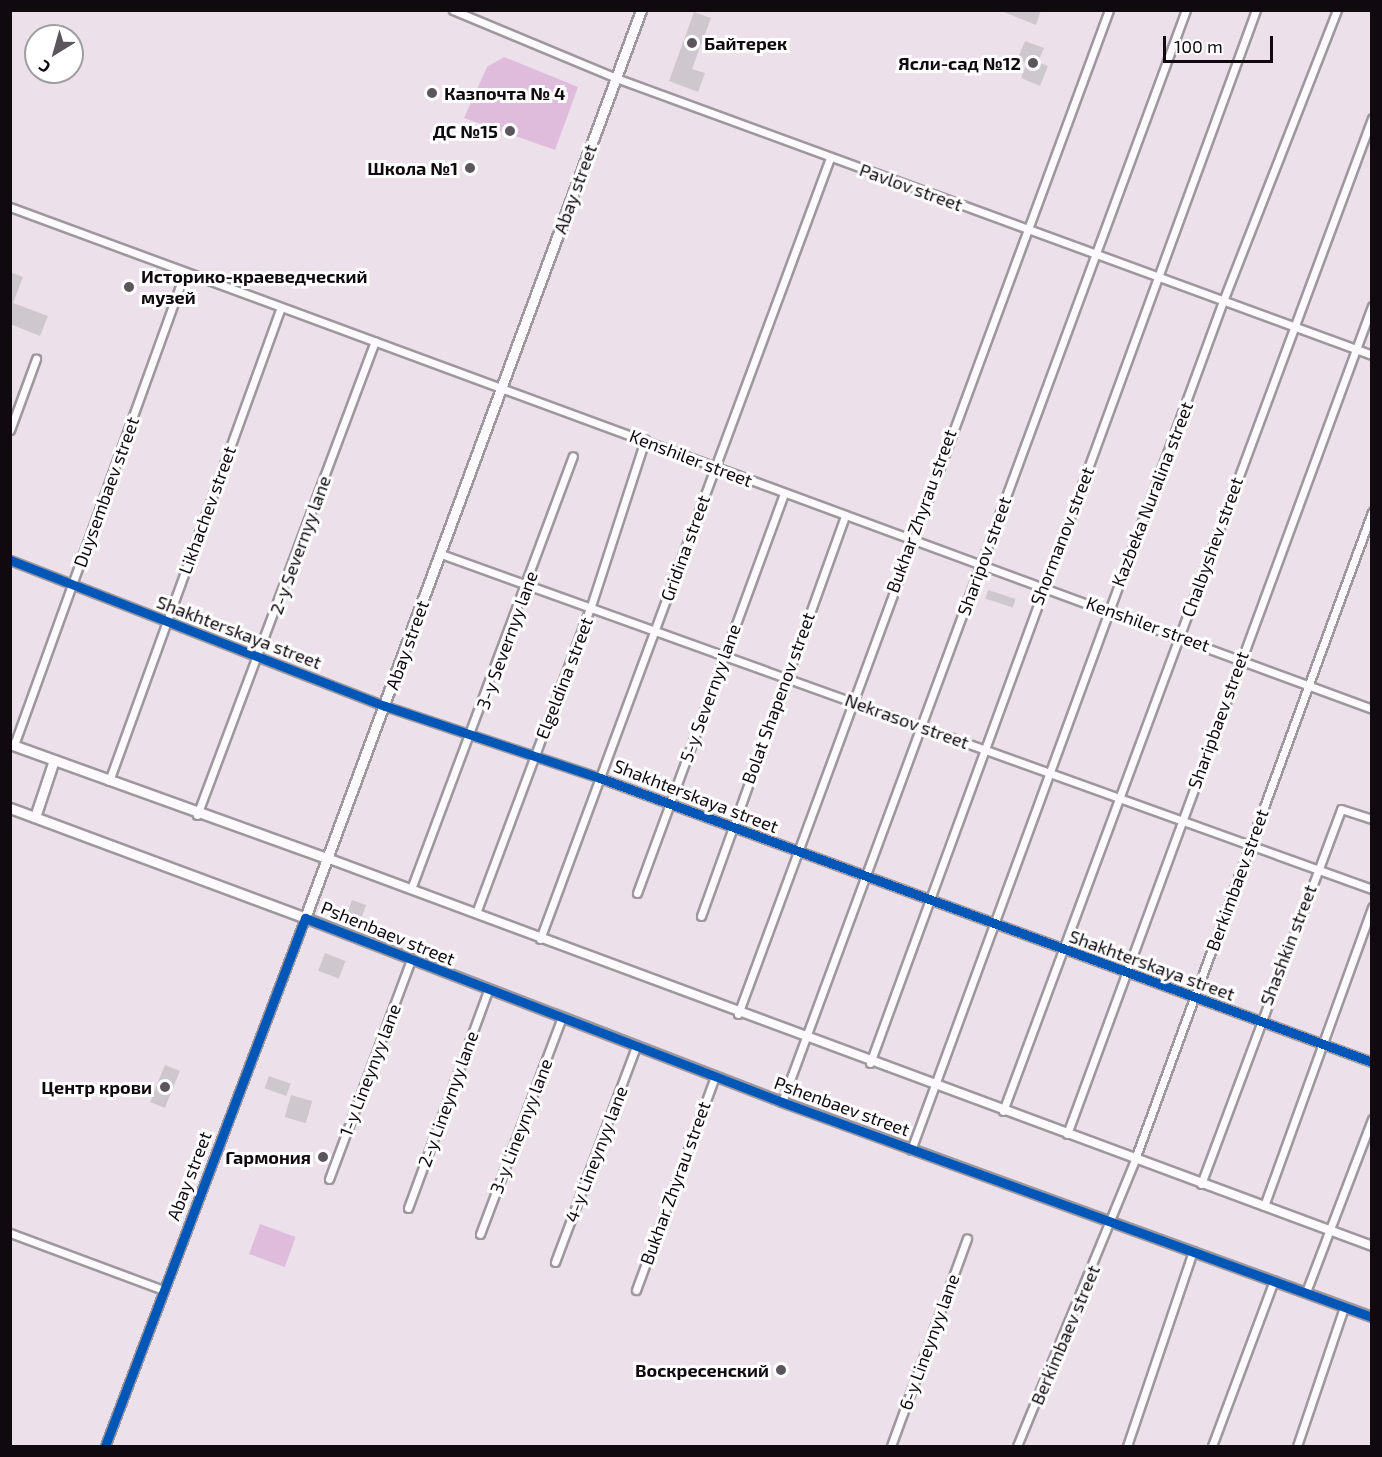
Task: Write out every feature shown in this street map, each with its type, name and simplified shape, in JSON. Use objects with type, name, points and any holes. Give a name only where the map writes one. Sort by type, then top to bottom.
[{"type":"main road","name":"Abay street","points":[[305,918],[641,10]]},
{"type":"main road","points":[[12,744],[197,815],[327,858]]},
{"type":"main road","points":[[35,817],[54,760]]},
{"type":"main road","name":"Pshenbaev street","points":[[10,808],[305,918]]},
{"type":"street","name":"Pavlov street","points":[[453,10],[616,78],[1094,257],[1371,355]]},
{"type":"street","name":"Bukhar Zhyrau street","points":[[738,1014],[911,539],[1029,231],[1109,10]]},
{"type":"street","name":"Sharipov street","points":[[782,1102],[1186,10]]},
{"type":"street","name":"Shormanov street","points":[[870,1063],[1043,585],[1256,10]]},
{"type":"street","name":"Kazbeka Nuralina street","points":[[911,1150],[1052,774],[1109,610],[1223,301],[1337,10]]},
{"type":"street","name":"Chalbyshev street","points":[[1003,1111],[1371,118]]},
{"type":"street","name":"Gridina street","points":[[540,939],[830,158]]},
{"type":"street","name":"Kenshiler street","points":[[10,207],[375,340],[501,390],[1043,585],[1371,709]]},
{"type":"street","name":"Duysembaev street","points":[[12,744],[73,585],[185,272]]},
{"type":"street","name":"Sharipbaev street","points":[[1066,1134],[1371,306]]},
{"type":"street","name":"Likhachev street","points":[[109,781],[281,307]]},
{"type":"street","name":"2-y Severnyy lane","points":[[197,815],[259,656],[375,340]]},
{"type":"street","points":[[10,430],[36,359]]},
{"type":"street","name":"Elgeldina street","points":[[476,914],[591,606],[645,440]]},
{"type":"street","name":"3-y Severnyy lane","points":[[411,889],[472,734],[573,456]]},
{"type":"street","name":"5-y Severnyy lane","points":[[637,893],[784,493]]},
{"type":"street","name":"Berkimbaev street","points":[[1017,1446],[1112,1221],[1251,846],[1371,512]]},
{"type":"street","name":"Bolat Shapenov street","points":[[701,916],[845,515]]},
{"type":"street","name":"Nekrasov street","points":[[441,554],[656,629],[1371,889]]},
{"type":"street","name":"Shakhterskaya street","points":[[10,560],[385,706],[600,778],[996,926],[1371,1062]]},
{"type":"street","name":"Shashkin street","points":[[1201,1184],[1341,809],[1371,819]]},
{"type":"street","points":[[327,858],[738,1014],[1371,1246]]},
{"type":"street","points":[[1264,1206],[1371,907]]},
{"type":"street","name":"Pshenbaev street","points":[[305,918],[782,1102],[1371,1317]]},
{"type":"street","name":"Abay street","points":[[105,1446],[305,918]]},
{"type":"street","name":"1-y Lineynyy lane","points":[[329,1179],[411,960]]},
{"type":"street","name":"2-y Lineynyy lane","points":[[408,1208],[488,990]]},
{"type":"street","name":"3-y Lineynyy lane","points":[[480,1234],[562,1017]]},
{"type":"street","name":"4-y Lineynyy lane","points":[[555,1262],[636,1047]]},
{"type":"street","name":"Bukhar Zhyrau street","points":[[636,1290],[715,1076]]},
{"type":"street","points":[[1306,1292],[1371,1119]]},
{"type":"street","points":[[10,1233],[163,1290]]},
{"type":"street","name":"6-y Lineynyy lane","points":[[891,1446],[967,1238]]},
{"type":"street","points":[[1127,1446],[1193,1251]]},
{"type":"street","points":[[1212,1446],[1274,1280]]},
{"type":"street","points":[[1297,1446],[1344,1307]]},
{"type":"shaded area","points":[[504,57],[578,87],[555,150],[464,118],[487,67]]},
{"type":"shaded area","points":[[260,1224],[296,1237],[285,1267],[249,1254]]},
{"type":"building","points":[[999,10],[1041,10],[1036,25]]},
{"type":"building","name":"Байтерек","points":[[694,12],[711,18],[692,69],[705,73],[698,92],[669,81]]},
{"type":"building","name":"Ясли-сад №12","points":[[1025,41],[1044,48],[1038,62],[1048,66],[1040,86],[1021,78],[1027,63],[1017,60]]},
{"type":"building","points":[[10,272],[23,277],[13,303],[48,316],[40,336],[10,324]]},
{"type":"building","points":[[988,590],[1016,599],[1013,608],[985,599]]},
{"type":"building","points":[[352,900],[366,905],[362,917],[348,912]]},
{"type":"building","points":[[325,953],[346,961],[339,979],[318,971]]},
{"type":"building","name":"Центр крови","points":[[165,1065],[180,1071],[165,1108],[150,1102]]},
{"type":"building","points":[[269,1076],[291,1084],[286,1096],[265,1088]]},
{"type":"building","points":[[291,1095],[312,1101],[306,1123],[285,1117]]},
{"type":"cycle path","points":[[10,560],[385,706],[600,778],[1372,1062]]},
{"type":"cycle path","points":[[105,1446],[305,918],[782,1102],[1372,1317]]},
{"type":"place","name":"Байтерек","points":[[692,43]]},
{"type":"place","name":"Ясли-сад №12","points":[[1033,63]]},
{"type":"place","name":"Казпочта № 4","points":[[432,93]]},
{"type":"place","name":"ДС №15","points":[[510,131]]},
{"type":"place","name":"Школа №1","points":[[470,168]]},
{"type":"place","name":"Историко-краеведческий музей","points":[[129,287]]},
{"type":"place","name":"Центр крови","points":[[165,1087]]},
{"type":"place","name":"Гармония","points":[[323,1157]]},
{"type":"place","name":"Воскресенский","points":[[781,1370]]}]
